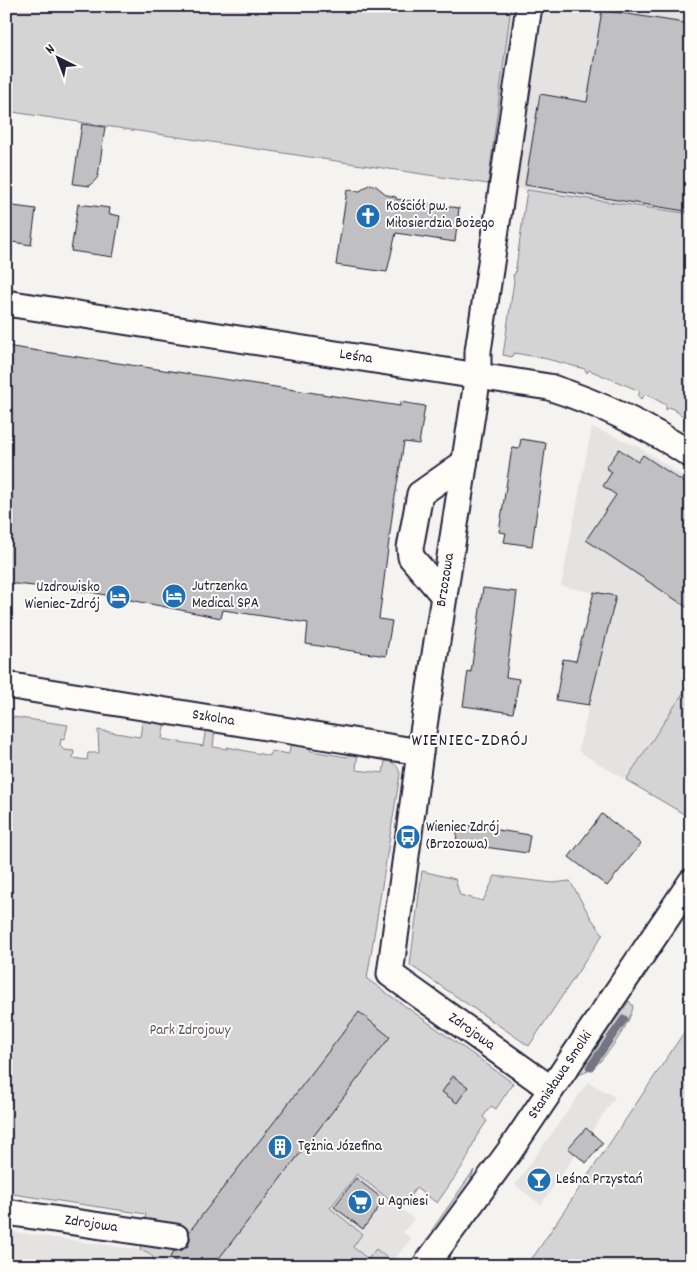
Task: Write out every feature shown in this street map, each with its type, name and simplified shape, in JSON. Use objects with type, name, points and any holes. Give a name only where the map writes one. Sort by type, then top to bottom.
[{"type":"street","name":"Brzozowa","points":[[390,974],[420,752],[478,375],[478,351],[529,6]]},
{"type":"street","name":"Leśna","points":[[6,303],[549,387],[586,399],[638,422],[691,455]]},
{"type":"street","points":[[444,596],[411,557],[410,548],[420,494],[464,463]]},
{"type":"street","name":"Szkolna","points":[[6,685],[420,752]]},
{"type":"street","name":"Stanisława Smolki","points":[[425,1266],[504,1160],[691,882]]},
{"type":"street","name":"Zdrojowa","points":[[390,974],[551,1089]]},
{"type":"street","name":"Zdrojowa","points":[[6,1212],[176,1237]]},
{"type":"shaded area","points":[[511,6],[691,6],[691,214],[488,184]]},
{"type":"shaded area","points":[[592,427],[637,446],[691,481],[691,681],[626,780],[578,751],[616,597],[561,586]]},
{"type":"shaded area","points":[[588,1082],[615,1097],[541,1205],[515,1185]]},
{"type":"shaded area","points":[[357,1174],[414,1219],[403,1232],[411,1239],[392,1262],[376,1250],[368,1259],[353,1246],[362,1234],[330,1208]]},
{"type":"shaded area","points":[[6,1231],[149,1251],[153,1256],[155,1266],[6,1266]]},
{"type":"green space","points":[[6,6],[511,6],[488,184],[6,111]]},
{"type":"green space","points":[[527,190],[691,214],[691,421],[689,423],[685,422],[686,418],[670,407],[666,410],[666,405],[646,394],[641,399],[638,396],[640,391],[589,370],[587,373],[585,369],[543,358],[514,353],[512,357],[503,355],[514,281],[513,275],[515,274]]},
{"type":"green space","points":[[691,681],[691,804],[684,814],[626,780]]},
{"type":"green space","name":"Park Zdrojowy","points":[[6,716],[68,725],[64,740],[61,739],[60,746],[64,750],[74,751],[73,758],[87,760],[88,753],[99,753],[98,730],[140,737],[143,718],[165,721],[162,739],[203,746],[206,727],[215,728],[213,747],[227,749],[227,747],[270,756],[271,751],[289,754],[291,742],[308,743],[311,751],[347,757],[358,750],[356,770],[383,773],[385,761],[397,766],[400,774],[367,979],[513,1083],[496,1109],[491,1106],[483,1117],[487,1121],[476,1137],[466,1161],[437,1203],[416,1188],[401,1209],[357,1174],[330,1208],[362,1234],[353,1247],[368,1259],[376,1249],[392,1262],[389,1266],[155,1266],[151,1255],[140,1250],[146,1214],[6,1193]]},
{"type":"green space","points":[[422,871],[455,879],[460,895],[483,901],[495,876],[553,883],[570,881],[591,918],[603,934],[529,1046],[410,965]]},
{"type":"green space","points":[[629,1001],[633,1006],[632,1013],[611,1048],[593,1068],[575,1076]]},
{"type":"green space","points":[[691,1022],[691,1266],[525,1266],[536,1253]]},
{"type":"green space","points":[[474,1170],[466,1193],[438,1230],[432,1230]]},
{"type":"building","points":[[602,10],[691,24],[691,212],[525,185],[540,94],[587,102]]},
{"type":"building","points":[[82,124],[105,127],[98,177],[90,186],[73,184]]},
{"type":"building","name":"Kościół pw. Miłosierdzia Bożego","points":[[370,184],[376,186],[387,195],[396,197],[396,199],[459,208],[455,242],[396,233],[387,272],[336,265],[347,190],[360,191]]},
{"type":"building","points":[[78,204],[110,208],[109,214],[120,216],[113,257],[71,251]]},
{"type":"building","points":[[6,205],[36,209],[31,245],[6,241]]},
{"type":"building","points":[[6,346],[400,406],[400,402],[425,406],[419,444],[404,442],[393,509],[379,619],[392,621],[386,656],[306,644],[308,623],[223,610],[221,618],[90,592],[6,583]]},
{"type":"building","points":[[521,439],[546,443],[532,546],[504,542],[506,533],[499,532],[512,448],[519,449]]},
{"type":"building","points":[[619,449],[638,462],[643,455],[691,487],[691,610],[586,540],[616,495],[603,486],[612,472],[606,468]]},
{"type":"building","points":[[483,588],[517,592],[506,677],[519,679],[513,713],[463,706],[468,671],[471,672]]},
{"type":"building","points":[[594,592],[616,596],[589,705],[556,700],[563,659],[576,661]]},
{"type":"building","points":[[602,814],[641,844],[607,886],[569,857]]},
{"type":"building","points":[[458,824],[530,835],[527,853],[456,843]]},
{"type":"building","name":"Tężnia Józefina","points":[[359,1012],[390,1037],[213,1266],[181,1266],[170,1257],[174,1251],[182,1250],[188,1246],[189,1232]]},
{"type":"building","points":[[453,1076],[468,1087],[457,1103],[442,1092]]},
{"type":"building","points":[[586,1128],[603,1143],[586,1163],[568,1148]]},
{"type":"building","name":"u Agniesi","points":[[356,1178],[384,1200],[363,1229],[334,1207]]},
{"type":"waterway","points":[[590,1067],[624,1019]]},
{"type":"place","name":"Kościół pw. Miłosierdzia Bożego","points":[[368,216]]},
{"type":"place","name":"Jutrzenka Medical SPA","points":[[174,596]]},
{"type":"place","name":"Uzdrowisko Wieniec-Zdrój","points":[[118,597]]},
{"type":"place","name":"Wieniec Zdrój (Brzozowa)","points":[[408,837]]},
{"type":"place","name":"Tężnia Józefina","points":[[280,1147]]},
{"type":"place","name":"Leśna Przystań","points":[[539,1180]]},
{"type":"place","name":"u Agniesi","points":[[360,1202]]},
{"type":"district","name":"WIENIEC-ZDRÓJ","points":[[470,741]]}]
